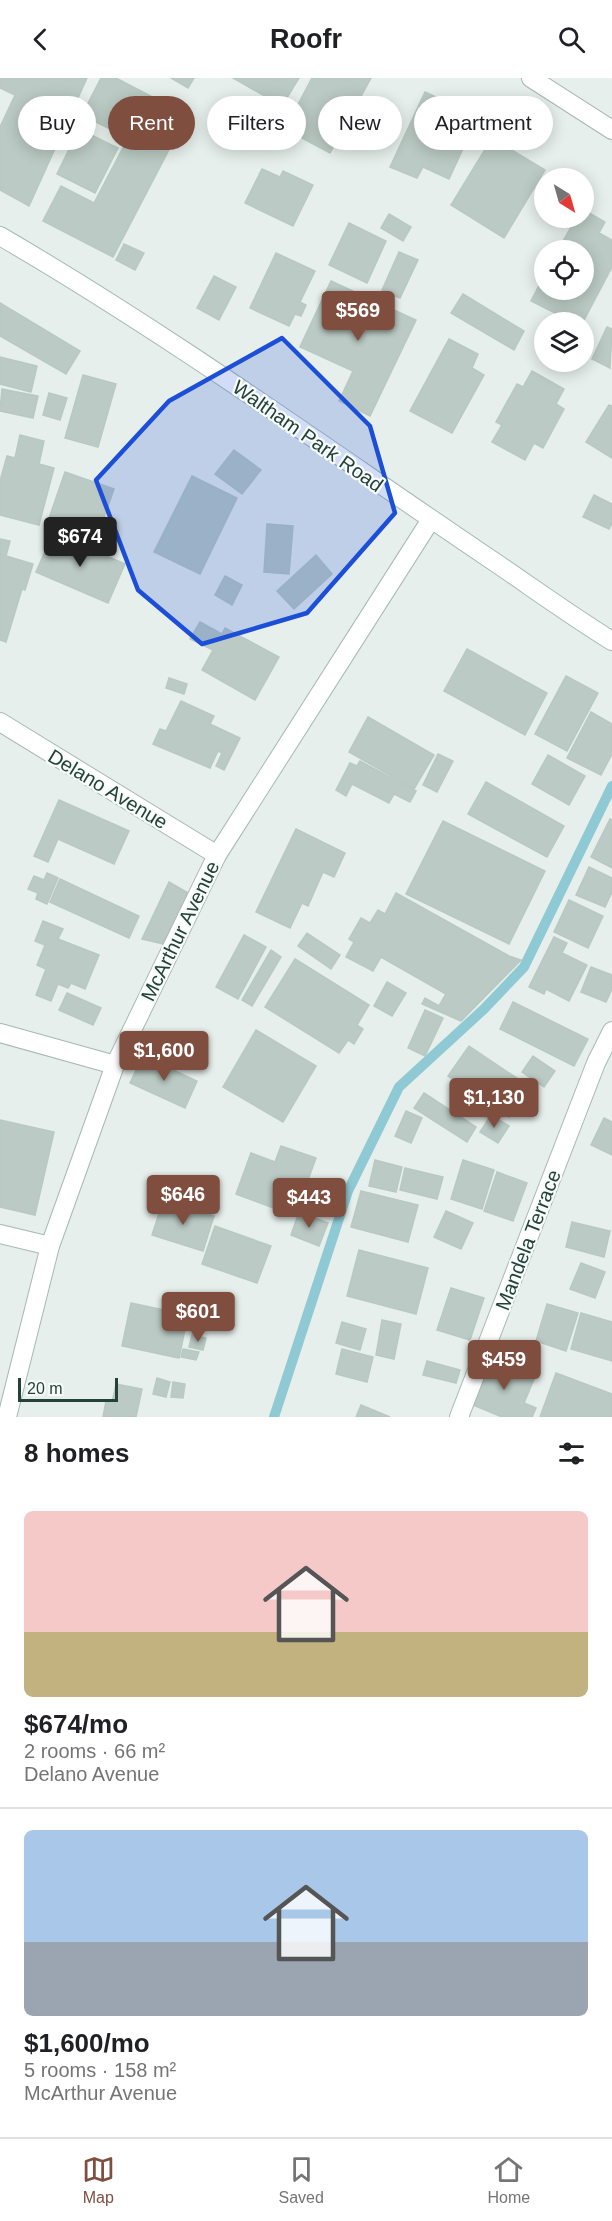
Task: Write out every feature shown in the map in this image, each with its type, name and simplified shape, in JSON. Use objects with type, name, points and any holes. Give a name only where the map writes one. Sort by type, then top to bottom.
[{"type":"street","points":[[531,78],[612,130]]},
{"type":"street","name":"Waltham Park Road","points":[[0,236],[82,284],[291,422],[430,521],[612,641]]},
{"type":"street","name":"McArthur Avenue","points":[[8,1417],[50,1246],[115,1065],[217,855],[430,521]]},
{"type":"street","name":"Delano Avenue","points":[[0,723],[217,855]]},
{"type":"street","name":"Mandela Terrace","points":[[459,1417],[596,1063],[612,1031]]},
{"type":"street","points":[[0,1033],[115,1065]]},
{"type":"street","points":[[0,1234],[50,1246]]},
{"type":"highlighted area","points":[[282,338],[370,426],[395,513],[307,613],[202,644],[138,590],[96,480],[169,401]]},
{"type":"building","points":[[0,78],[87,78],[79,96],[18,96],[18,150],[54,150],[29,206],[0,190],[0,127],[15,95],[0,88]]},
{"type":"building","points":[[101,78],[116,78],[151,96],[108,96],[108,128],[96,122],[96,96],[92,96]]},
{"type":"building","points":[[171,78],[194,78],[188,88]]},
{"type":"building","points":[[233,78],[299,78],[288,96],[264,96]]},
{"type":"building","points":[[312,78],[371,78],[361,96],[318,96],[318,147],[306,140],[306,96],[302,96]]},
{"type":"building","points":[[414,116],[414,150],[462,150],[449,179],[423,167],[417,178],[390,167],[398,150],[402,150],[402,141]]},
{"type":"building","points":[[96,137],[108,143],[108,150],[117,150],[95,193],[57,174],[69,150],[96,150]]},
{"type":"building","points":[[122,150],[169,150],[113,257],[43,221],[61,186],[94,203]]},
{"type":"building","points":[[485,150],[512,150],[542,168],[534,168],[534,188],[504,238],[451,205]]},
{"type":"building","points":[[262,169],[280,177],[283,171],[313,185],[293,226],[245,203]]},
{"type":"building","points":[[389,214],[411,227],[403,241],[381,228]]},
{"type":"building","points":[[594,216],[605,222],[599,233],[612,240],[612,267],[588,312],[553,312],[531,301],[534,295],[534,300],[594,300],[594,240],[564,240],[570,228],[594,228]]},
{"type":"building","points":[[349,223],[386,241],[367,283],[329,265]]},
{"type":"building","points":[[124,244],[144,253],[135,270],[116,260]]},
{"type":"building","points":[[399,252],[418,260],[400,298],[382,290]]},
{"type":"building","points":[[276,253],[315,271],[300,302],[306,305],[301,316],[295,314],[289,326],[250,308]]},
{"type":"building","points":[[214,276],[236,287],[219,320],[197,308]]},
{"type":"building","points":[[331,281],[416,320],[370,416],[339,401],[353,371],[300,347]]},
{"type":"building","points":[[463,294],[524,331],[514,350],[451,313]]},
{"type":"building","points":[[0,303],[80,351],[66,374],[0,336]]},
{"type":"building","points":[[607,327],[612,329],[610,368],[594,360],[594,355]]},
{"type":"building","points":[[449,339],[478,354],[472,368],[484,375],[452,433],[410,411]]},
{"type":"building","points":[[0,357],[37,366],[31,392],[0,384]]},
{"type":"building","points":[[532,371],[564,389],[556,404],[564,409],[543,448],[534,443],[525,460],[492,442],[502,425],[496,422],[517,384],[523,387]]},
{"type":"building","points":[[83,375],[116,384],[98,447],[65,438]]},
{"type":"building","points":[[2,389],[38,396],[33,418],[0,411]]},
{"type":"building","points":[[49,393],[67,398],[60,420],[43,415]]},
{"type":"building","points":[[609,405],[612,406],[612,458],[586,442]]},
{"type":"building","points":[[20,435],[44,441],[39,464],[54,468],[39,525],[0,515],[0,481],[7,456],[15,458]]},
{"type":"building","points":[[234,450],[261,470],[242,494],[215,474]]},
{"type":"building","points":[[65,472],[114,489],[95,543],[46,527]]},
{"type":"building","points":[[192,476],[237,498],[200,574],[154,552]]},
{"type":"building","points":[[594,495],[612,504],[612,523],[609,529],[583,517]]},
{"type":"building","points":[[267,524],[293,526],[289,574],[264,572]]},
{"type":"building","points":[[53,533],[125,564],[108,603],[36,572]]},
{"type":"building","points":[[0,539],[10,541],[6,556],[33,564],[25,590],[22,589],[6,642],[0,640]]},
{"type":"building","points":[[316,555],[332,574],[294,609],[277,591]]},
{"type":"building","points":[[225,576],[242,585],[232,605],[215,595]]},
{"type":"building","points":[[200,622],[222,634],[225,628],[279,657],[255,700],[202,670],[213,650],[190,639]]},
{"type":"building","points":[[467,649],[547,693],[525,735],[444,691]]},
{"type":"building","points":[[566,676],[598,693],[567,751],[535,734]]},
{"type":"building","points":[[169,678],[187,684],[184,694],[166,688]]},
{"type":"building","points":[[181,701],[214,716],[210,724],[240,738],[224,770],[216,766],[222,753],[218,751],[210,768],[153,744],[160,729],[166,731]]},
{"type":"building","points":[[591,712],[612,724],[612,754],[601,775],[567,758]]},
{"type":"building","points":[[368,717],[434,755],[414,789],[349,752]]},
{"type":"building","points":[[438,754],[453,761],[437,792],[423,785]]},
{"type":"building","points":[[548,755],[585,776],[569,805],[532,784]]},
{"type":"building","points":[[360,761],[416,791],[410,802],[394,794],[389,803],[352,784],[346,796],[336,790],[350,763],[357,766]]},
{"type":"building","points":[[486,782],[564,826],[547,857],[468,814]]},
{"type":"building","points":[[59,800],[129,831],[114,864],[58,839],[48,862],[34,856]]},
{"type":"building","points":[[610,819],[612,820],[612,868],[591,857]]},
{"type":"building","points":[[443,821],[545,871],[509,944],[406,894]]},
{"type":"building","points":[[296,829],[345,853],[334,877],[323,872],[308,906],[302,903],[290,928],[256,912]]},
{"type":"building","points":[[589,867],[612,878],[612,892],[605,907],[576,895]]},
{"type":"building","points":[[47,873],[58,878],[47,904],[36,899],[38,893],[28,889],[34,876],[44,880]]},
{"type":"building","points":[[60,879],[139,916],[129,938],[50,902]]},
{"type":"building","points":[[169,882],[190,894],[167,945],[142,939]]},
{"type":"building","points":[[396,893],[509,956],[521,960],[461,1021],[422,1004],[425,998],[439,1006],[446,994],[381,957],[373,971],[346,957],[354,942],[349,939],[361,918],[370,923],[378,910],[385,914]]},
{"type":"building","points":[[569,900],[603,916],[588,948],[554,932]]},
{"type":"building","points":[[43,921],[63,929],[58,939],[99,955],[85,989],[71,983],[68,988],[58,984],[51,1001],[36,995],[46,969],[37,965],[45,945],[35,941]]},
{"type":"building","points":[[307,933],[340,955],[331,969],[298,946]]},
{"type":"building","points":[[244,935],[266,947],[238,999],[216,987]]},
{"type":"building","points":[[554,937],[567,943],[562,953],[587,965],[569,1001],[546,989],[544,994],[529,987]]},
{"type":"building","points":[[271,950],[281,957],[252,1006],[242,1000]]},
{"type":"building","points":[[295,959],[369,1005],[357,1025],[363,1029],[354,1044],[348,1040],[339,1053],[265,1007]]},
{"type":"building","points":[[591,967],[612,975],[612,989],[606,1002],[581,992]]},
{"type":"building","points":[[387,982],[406,993],[392,1016],[374,1006]]},
{"type":"building","points":[[67,993],[101,1008],[93,1025],[59,1010]]},
{"type":"building","points":[[513,1002],[588,1039],[574,1066],[500,1029]]},
{"type":"building","points":[[425,1010],[443,1018],[425,1056],[408,1048]]},
{"type":"building","points":[[256,1030],[316,1066],[283,1122],[223,1087]]},
{"type":"building","points":[[469,1046],[530,1087],[509,1117],[448,1076]]},
{"type":"building","points":[[143,1056],[197,1081],[185,1108],[130,1083]]},
{"type":"building","points":[[533,1056],[555,1071],[544,1087],[522,1072]]},
{"type":"building","points":[[424,1093],[476,1127],[467,1142],[414,1108]]},
{"type":"building","points":[[406,1111],[422,1118],[411,1143],[395,1136]]},
{"type":"building","points":[[491,1115],[509,1126],[498,1143],[480,1132]]},
{"type":"building","points":[[604,1118],[612,1122],[612,1155],[591,1145]]},
{"type":"building","points":[[0,1120],[54,1132],[35,1215],[0,1207]]},
{"type":"building","points":[[281,1146],[316,1158],[295,1216],[236,1194],[251,1153],[275,1162]]},
{"type":"building","points":[[375,1160],[402,1167],[396,1192],[369,1186]]},
{"type":"building","points":[[463,1160],[494,1170],[482,1209],[451,1199]]},
{"type":"building","points":[[405,1168],[443,1177],[437,1199],[400,1190]]},
{"type":"building","points":[[497,1172],[527,1183],[513,1221],[484,1211]]},
{"type":"building","points":[[361,1191],[418,1205],[408,1242],[351,1227]]},
{"type":"building","points":[[163,1201],[214,1216],[203,1251],[152,1235]]},
{"type":"building","points":[[446,1211],[473,1223],[461,1249],[434,1237]]},
{"type":"building","points":[[299,1212],[328,1223],[319,1246],[291,1235]]},
{"type":"building","points":[[572,1222],[610,1231],[604,1257],[566,1247]]},
{"type":"building","points":[[215,1226],[271,1246],[257,1283],[202,1264]]},
{"type":"building","points":[[359,1250],[428,1268],[416,1314],[347,1296]]},
{"type":"building","points":[[581,1263],[605,1272],[595,1298],[570,1289]]},
{"type":"building","points":[[451,1288],[484,1298],[470,1340],[437,1330]]},
{"type":"building","points":[[131,1303],[188,1315],[179,1358],[122,1346]]},
{"type":"building","points":[[547,1304],[578,1313],[566,1351],[536,1341]]},
{"type":"building","points":[[581,1313],[612,1322],[612,1361],[571,1349]]},
{"type":"building","points":[[382,1320],[401,1324],[394,1359],[376,1355]]},
{"type":"building","points":[[342,1322],[366,1329],[360,1350],[336,1343]]},
{"type":"building","points":[[192,1335],[206,1338],[203,1350],[189,1347]]},
{"type":"building","points":[[183,1349],[199,1352],[196,1360],[181,1357]]},
{"type":"building","points":[[342,1349],[373,1357],[367,1382],[336,1374]]},
{"type":"building","points":[[491,1358],[535,1377],[524,1403],[536,1408],[532,1417],[502,1417],[471,1404]]},
{"type":"building","points":[[427,1361],[460,1370],[456,1383],[423,1375]]},
{"type":"building","points":[[556,1373],[612,1394],[612,1417],[540,1417]]},
{"type":"building","points":[[157,1378],[170,1382],[166,1397],[153,1394]]},
{"type":"building","points":[[173,1382],[185,1384],[183,1398],[171,1397]]},
{"type":"building","points":[[116,1384],[142,1389],[136,1417],[103,1417],[106,1401],[112,1403]]},
{"type":"building","points":[[361,1405],[390,1417],[356,1417]]},
{"type":"waterway","points":[[274,1417],[348,1191],[399,1087],[484,1009],[524,967],[612,786]]}]
